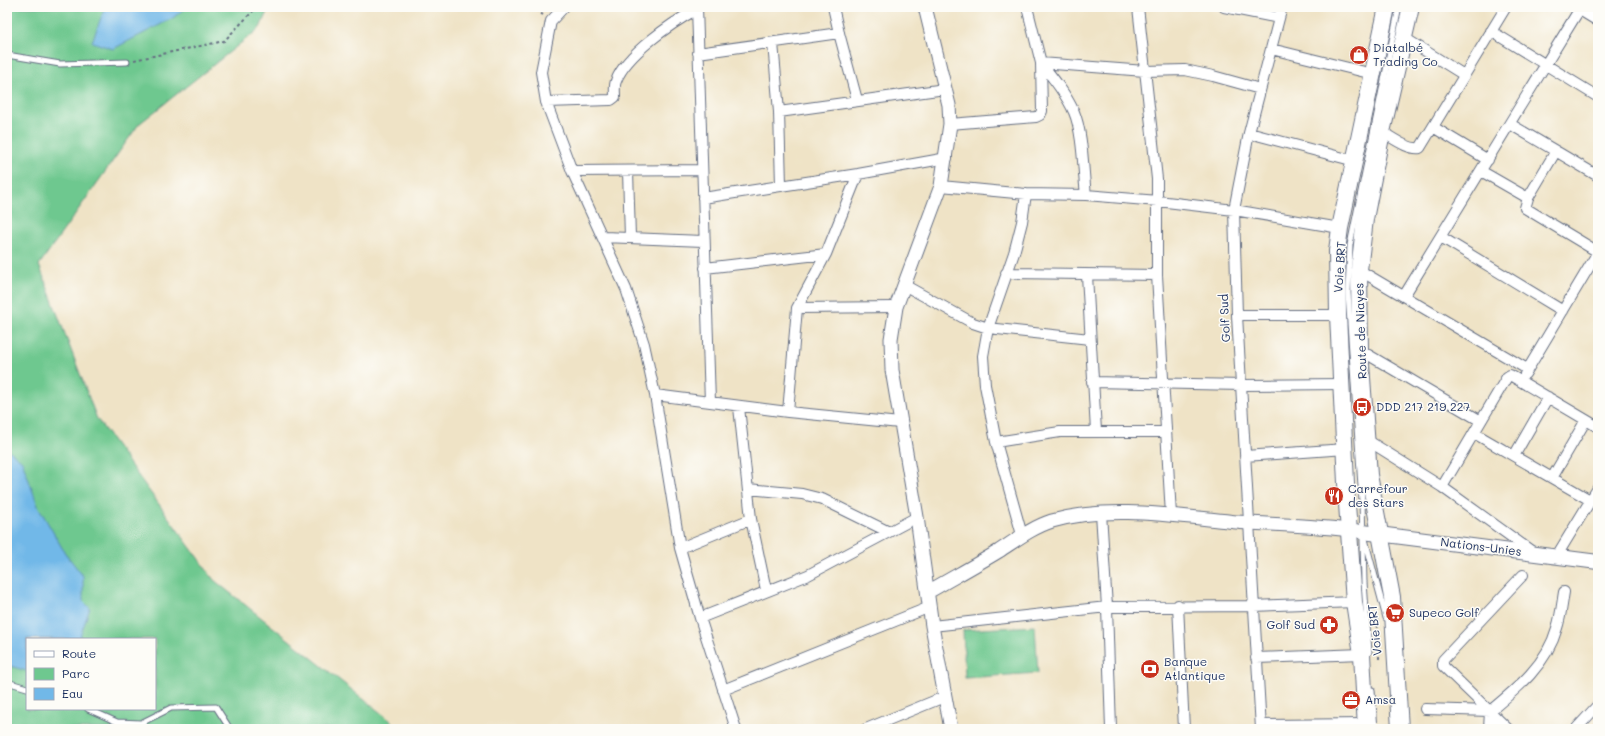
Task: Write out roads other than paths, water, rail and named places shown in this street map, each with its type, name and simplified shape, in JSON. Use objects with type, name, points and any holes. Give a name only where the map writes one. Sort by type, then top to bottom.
[{"type":"main road","name":"Route de Niayes","points":[[1387,7],[1340,228],[1338,250],[1338,315],[1346,449],[1364,532],[1392,597],[1400,729]]},
{"type":"main road","name":"Route de Niayes","points":[[1368,727],[1366,658],[1354,602],[1364,532],[1369,475],[1360,350],[1359,270],[1365,219],[1382,132],[1411,7]]},
{"type":"main road","name":"Nations-Unies","points":[[1364,532],[1598,562]]},
{"type":"street","points":[[564,7],[551,21],[541,72],[546,102],[572,171],[604,237],[626,289],[644,344],[655,395],[680,548],[700,618],[736,729]]},
{"type":"street","points":[[833,7],[857,100]]},
{"type":"street","points":[[925,7],[949,105],[950,124],[947,158],[941,186],[896,307],[891,339],[892,370],[917,517],[932,626],[951,729]]},
{"type":"street","points":[[950,124],[1036,117],[1040,115],[1042,111],[1041,63],[1027,7]]},
{"type":"street","points":[[1138,7],[1157,179],[1157,275],[1170,515]]},
{"type":"street","points":[[1224,7],[1279,18]]},
{"type":"street","name":"Golf Sud","points":[[1261,727],[1237,315],[1234,210],[1249,133],[1282,7]]},
{"type":"street","points":[[1382,132],[1415,149],[1420,148],[1506,7]]},
{"type":"street","points":[[546,102],[611,100],[615,97],[615,82],[626,62],[673,22],[697,8],[703,242],[710,402]]},
{"type":"street","points":[[1404,296],[1546,65],[1577,8],[1596,16]]},
{"type":"street","points":[[1491,31],[1598,97]]},
{"type":"street","points":[[698,54],[839,34]]},
{"type":"street","points":[[1403,37],[1464,75]]},
{"type":"street","points":[[773,43],[779,112],[781,185]]},
{"type":"street","points":[[1271,49],[1373,74]]},
{"type":"street","points":[[1041,63],[1145,71],[1185,70],[1260,89]]},
{"type":"street","points":[[1041,63],[1063,92],[1074,113],[1080,142],[1086,195]]},
{"type":"street","points":[[779,112],[944,89]]},
{"type":"street","points":[[1510,124],[1598,176]]},
{"type":"street","points":[[1434,127],[1488,160]]},
{"type":"street","points":[[1249,133],[1355,161]]},
{"type":"street","points":[[1521,381],[1598,252],[1527,211],[1525,205],[1528,198],[1556,151]]},
{"type":"street","points":[[703,198],[858,174],[947,158]]},
{"type":"street","points":[[572,171],[701,170]]},
{"type":"street","points":[[628,171],[630,237]]},
{"type":"street","points":[[1481,171],[1528,198]]},
{"type":"street","points":[[788,412],[797,308],[826,254],[858,174]]},
{"type":"street","points":[[941,186],[1026,194],[1086,195],[1158,201],[1234,210],[1340,228]]},
{"type":"street","points":[[1022,535],[996,442],[985,385],[983,356],[988,328],[1022,222],[1026,194]]},
{"type":"street","points":[[604,237],[630,237],[703,242]]},
{"type":"street","points":[[1441,237],[1563,311]]},
{"type":"street","points":[[705,268],[826,254]]},
{"type":"street","points":[[1359,270],[1527,369]]},
{"type":"street","points":[[1006,273],[1157,275]]},
{"type":"street","points":[[1087,275],[1096,431]]},
{"type":"street","points":[[904,285],[973,323],[988,328],[1090,339]]},
{"type":"street","points":[[797,308],[896,307]]},
{"type":"street","points":[[1237,315],[1338,315]]},
{"type":"street","points":[[1360,350],[1481,421]]},
{"type":"street","points":[[1442,487],[1507,377],[1510,375],[1598,427]]},
{"type":"street","points":[[1092,382],[1242,385],[1342,384]]},
{"type":"street","points":[[655,395],[739,407],[900,423]]},
{"type":"street","points":[[1514,456],[1548,397]]},
{"type":"street","points":[[739,407],[751,519],[766,590]]},
{"type":"street","points":[[1552,478],[1586,420]]},
{"type":"street","points":[[996,442],[1060,432],[1166,432]]},
{"type":"street","points":[[1474,433],[1590,500]]},
{"type":"street","points":[[1367,440],[1442,487],[1537,555]]},
{"type":"street","points":[[1245,456],[1346,449]]},
{"type":"street","points":[[1556,557],[1598,488]]},
{"type":"street","points":[[748,489],[802,494],[822,499],[887,531]]},
{"type":"street","points":[[928,592],[1000,550],[1022,535],[1051,522],[1080,514],[1101,513],[1170,515],[1364,532]]},
{"type":"street","points":[[1101,513],[1107,607],[1111,729]]},
{"type":"street","points":[[700,618],[766,590],[808,575],[887,531],[917,517]]},
{"type":"street","points":[[680,548],[751,519]]},
{"type":"street","points":[[1508,729],[1444,666],[1443,660],[1523,575]]},
{"type":"street","points":[[1425,708],[1490,711],[1517,689],[1541,662],[1557,628],[1564,592]]},
{"type":"street","points":[[932,626],[1107,607],[1178,605],[1254,606],[1354,602]]},
{"type":"street","points":[[1178,605],[1184,729]]},
{"type":"street","points":[[723,690],[930,607]]},
{"type":"street","points":[[1256,658],[1366,658]]},
{"type":"street","points":[[866,729],[885,725],[944,697]]},
{"type":"street","points":[[1576,729],[1598,705]]},
{"type":"street","points":[[1489,729],[1490,711]]},
{"type":"street","points":[[1261,727],[1368,727]]},
{"type":"lane","name":"Voie BRT","points":[[1366,658],[1364,532],[1348,300],[1350,245],[1399,7]]},
{"type":"lane","points":[[7,56],[60,64],[127,62]]},
{"type":"lane","name":"Voie BRT","points":[[1364,532],[1376,576],[1386,622]]},
{"type":"lane","points":[[7,682],[26,688]]},
{"type":"lane","points":[[1368,727],[1372,684]]},
{"type":"lane","points":[[90,710],[118,722],[141,723],[171,708],[216,707],[230,729]]},
{"type":"water","points":[[105,7],[186,7],[173,18],[113,49],[92,42]]},
{"type":"water","points":[[10,451],[22,461],[38,506],[65,553],[83,576],[83,601],[90,608],[79,638],[26,638],[26,671],[7,665],[7,452]]},
{"type":"place","name":"Diatalbé Trading Co","points":[[1359,55]]},
{"type":"place","name":"DDD 217 219 227","points":[[1362,407]]},
{"type":"place","name":"Carrefour des Stars","points":[[1334,496]]},
{"type":"place","name":"Supeco Golf","points":[[1395,613]]},
{"type":"place","name":"Golf Sud","points":[[1329,625]]},
{"type":"place","name":"Banque Atlantique","points":[[1150,669]]},
{"type":"place","name":"Amsa","points":[[1351,700]]}]
